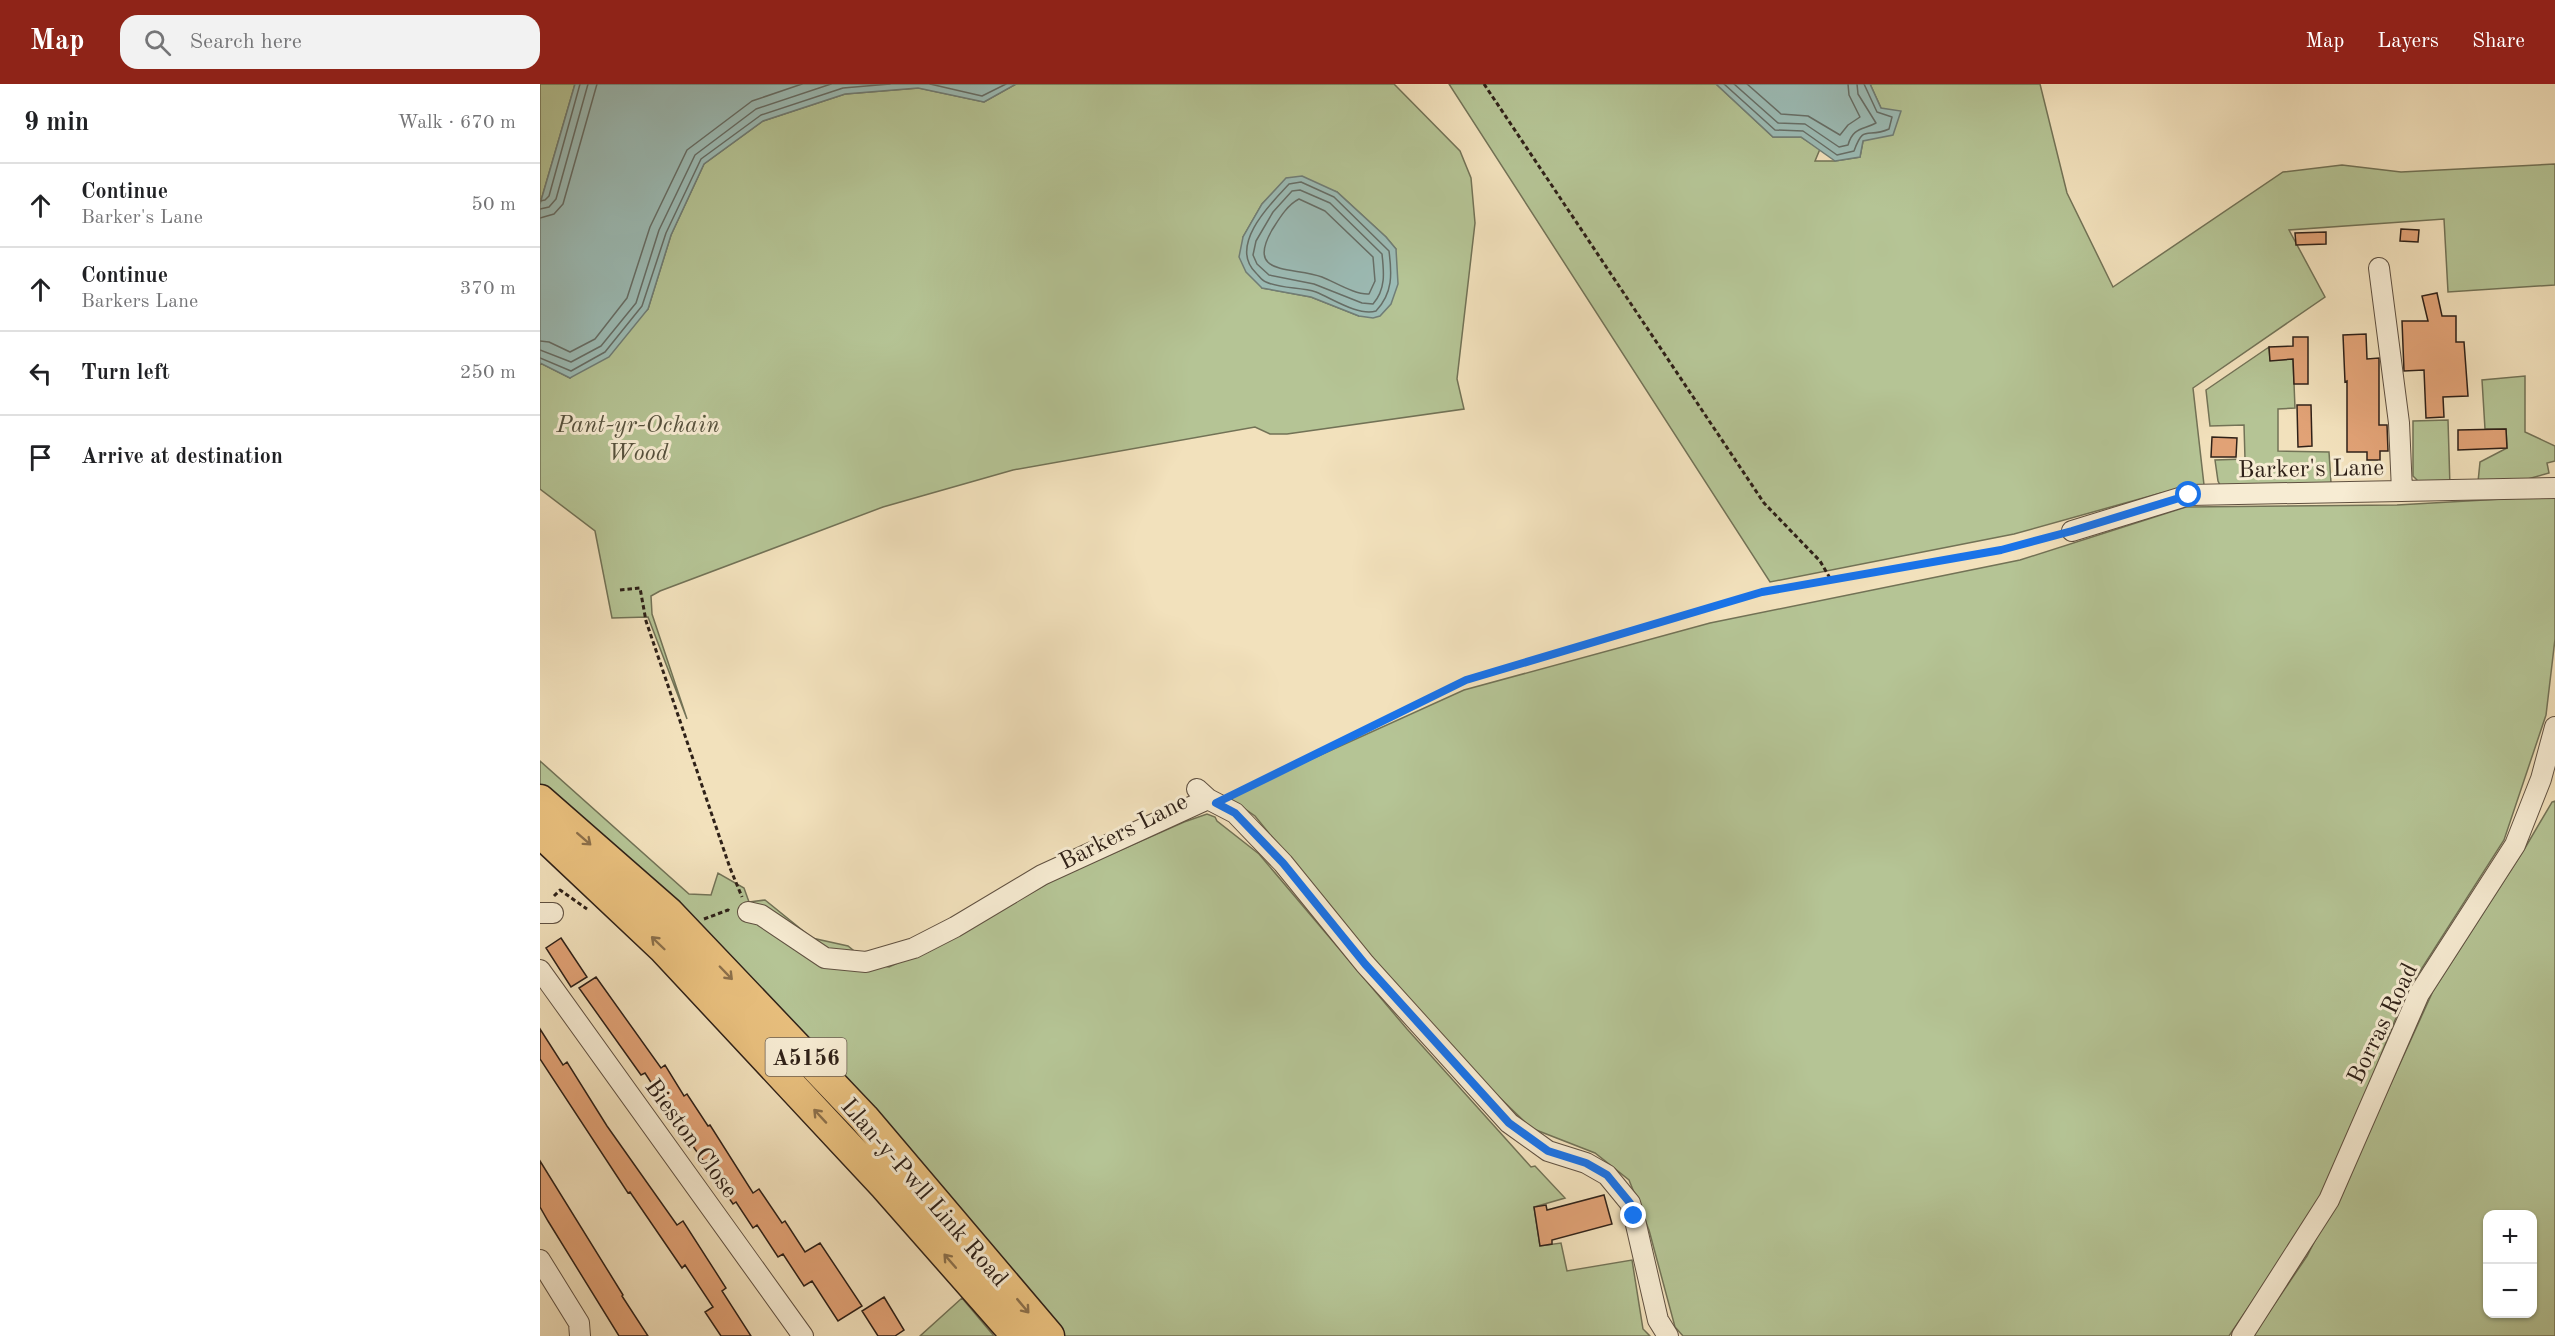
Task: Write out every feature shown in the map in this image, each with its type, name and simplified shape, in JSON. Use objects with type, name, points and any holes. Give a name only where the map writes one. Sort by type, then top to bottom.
[{"type":"highway","name":"Llan-y-Pwll Link Road","points":[[540,800],[681,927],[864,1118],[1049,1336]]},
{"type":"highway","name":"Llan-y-Pwll Link Road","points":[[540,832],[679,965],[885,1186],[1017,1336]]},
{"type":"street","points":[[2379,268],[2399,423],[2402,491]]},
{"type":"street","name":"Barker's Lane","points":[[2072,531],[2189,495],[2555,489]]},
{"type":"street","name":"Borras Road","points":[[2242,1336],[2329,1200],[2419,994],[2515,845],[2541,779],[2555,727]]},
{"type":"street","points":[[742,914],[761,915],[825,958],[866,962],[914,948],[955,927],[1042,875],[1207,797],[1235,813],[1283,863],[1365,964],[1509,1123],[1548,1151],[1599,1169],[1623,1193],[1630,1203],[1634,1216],[1658,1320],[1668,1336]]},
{"type":"street","name":"Bieston Close","points":[[540,970],[803,1336]]},
{"type":"street","points":[[540,1260],[579,1323],[580,1336]]},
{"type":"path","points":[[1484,84],[1764,503],[1820,561],[1831,580]]},
{"type":"path","name":"Barkers Lane","points":[[1207,797],[1466,680],[1762,592],[2001,550],[2072,531]]},
{"type":"path","points":[[620,590],[640,588],[646,621],[730,868],[742,914]]},
{"type":"path","points":[[681,927],[728,910],[742,914]]},
{"type":"green space","points":[[540,84],[575,84],[540,204]]},
{"type":"green space","name":"Pant-yr-Ochain Wood","points":[[1016,84],[1394,84],[1460,151],[1471,178],[1475,223],[1457,379],[1464,409],[1287,434],[1270,434],[1255,427],[1013,470],[883,507],[660,591],[651,596],[652,614],[687,719],[648,617],[612,618],[595,531],[540,489],[540,363],[570,378],[648,309],[671,235],[704,164],[763,121],[845,94],[919,88],[984,102]],"holes":[[[1287,178],[1337,192],[1396,249],[1359,316],[1311,297],[1262,288],[1243,237],[1262,204]]]},
{"type":"green space","points":[[1449,84],[1716,84],[1773,137],[1801,137],[1820,149],[1815,161],[1835,161],[1860,157],[1863,141],[1881,108],[1870,84],[2040,84],[2067,193],[2113,287],[2283,172],[2342,165],[2401,172],[2555,164],[2555,285],[2448,292],[2444,219],[2289,230],[2325,297],[2193,388],[2204,485],[2161,493],[2014,534],[1770,582]]},
{"type":"green space","points":[[2269,347],[2270,360],[2293,359],[2295,408],[2278,409],[2278,451],[2329,452],[2331,483],[2222,489],[2218,481],[2215,460],[2245,459],[2244,425],[2210,426],[2206,390]]},
{"type":"green space","points":[[2525,376],[2525,432],[2555,446],[2555,461],[2547,463],[2549,473],[2524,480],[2478,482],[2480,462],[2507,448],[2506,429],[2485,429],[2482,380]]},
{"type":"green space","points":[[2448,420],[2450,487],[2425,488],[2413,476],[2413,421]]},
{"type":"green space","points":[[2555,496],[2555,639],[2546,715],[2504,840],[2406,993],[2325,1194],[2229,1336],[1683,1336],[1675,1327],[1649,1230],[1629,1180],[1595,1153],[1531,1128],[1424,1024],[1255,816],[1228,797],[1464,690],[1710,623],[2020,560],[2186,507],[2397,505]]},
{"type":"green space","points":[[540,761],[689,894],[711,895],[718,873],[744,888],[749,902],[765,900],[812,938],[848,946],[869,963],[889,967],[957,936],[1055,879],[1184,822],[1207,814],[1215,817],[1259,854],[1407,1029],[1531,1167],[1535,1166],[1565,1198],[1534,1207],[1540,1246],[1561,1243],[1567,1271],[1632,1260],[1643,1329],[1650,1336],[1058,1336],[540,786]]},
{"type":"green space","points":[[2555,801],[2555,1336],[2253,1336],[2307,1256],[2357,1158],[2433,991],[2552,802]]},
{"type":"green space","points":[[962,1298],[994,1336],[920,1336]]},
{"type":"water","points":[[575,84],[1016,84],[984,102],[918,88],[845,94],[763,121],[704,164],[671,235],[648,309],[609,357],[570,378],[540,363],[540,204]]},
{"type":"water","points":[[1716,84],[1870,84],[1881,108],[1901,111],[1893,135],[1863,141],[1860,157],[1835,161],[1801,137],[1773,137]]},
{"type":"water","points":[[1302,176],[1337,192],[1396,249],[1398,284],[1391,304],[1380,316],[1373,318],[1359,316],[1311,297],[1262,288],[1246,272],[1239,257],[1243,237],[1262,204],[1286,178]]},
{"type":"building","points":[[2401,229],[2419,230],[2418,242],[2400,241]]},
{"type":"building","points":[[2326,232],[2326,244],[2296,245],[2295,233]]},
{"type":"building","points":[[2437,293],[2442,316],[2456,316],[2456,342],[2464,342],[2468,396],[2443,397],[2444,417],[2426,418],[2424,370],[2404,371],[2402,321],[2428,321],[2422,296]]},
{"type":"building","points":[[2366,334],[2367,359],[2379,358],[2379,425],[2387,425],[2388,451],[2380,451],[2380,460],[2367,460],[2367,452],[2347,452],[2347,381],[2345,382],[2343,335]]},
{"type":"building","points":[[2293,337],[2308,337],[2308,384],[2294,384],[2293,359],[2270,361],[2269,347],[2293,346]]},
{"type":"building","points":[[2297,405],[2311,405],[2312,446],[2298,447]]},
{"type":"building","points":[[2506,429],[2507,448],[2458,450],[2458,430]]},
{"type":"building","points":[[2212,437],[2237,438],[2236,457],[2211,457]]},
{"type":"building","points":[[561,938],[587,977],[571,987],[546,948]]},
{"type":"building","points":[[596,977],[661,1068],[665,1065],[684,1096],[687,1094],[708,1126],[710,1125],[753,1193],[759,1189],[782,1223],[785,1221],[805,1252],[820,1243],[862,1306],[838,1321],[812,1281],[804,1286],[783,1254],[778,1257],[757,1225],[753,1228],[736,1202],[733,1204],[688,1139],[690,1137],[668,1102],[665,1104],[645,1073],[641,1075],[579,988]]},
{"type":"building","points":[[540,1029],[563,1065],[567,1062],[607,1126],[677,1225],[683,1221],[726,1288],[722,1291],[751,1336],[721,1336],[705,1312],[713,1307],[685,1265],[682,1268],[630,1192],[628,1193],[540,1059]]},
{"type":"building","points":[[540,1161],[648,1336],[619,1336],[548,1221],[540,1207]]},
{"type":"building","points":[[1604,1195],[1612,1224],[1552,1240],[1552,1244],[1540,1246],[1534,1207],[1546,1205],[1547,1210]]},
{"type":"building","points":[[884,1297],[904,1330],[895,1336],[878,1336],[862,1311]]},
{"type":"route","points":[[1634,1216],[1630,1203],[1623,1193],[1599,1169],[1548,1151],[1509,1123],[1365,964],[1283,863],[1235,813],[1216,803],[1466,680],[1762,592],[2001,550],[2189,495]]}]
